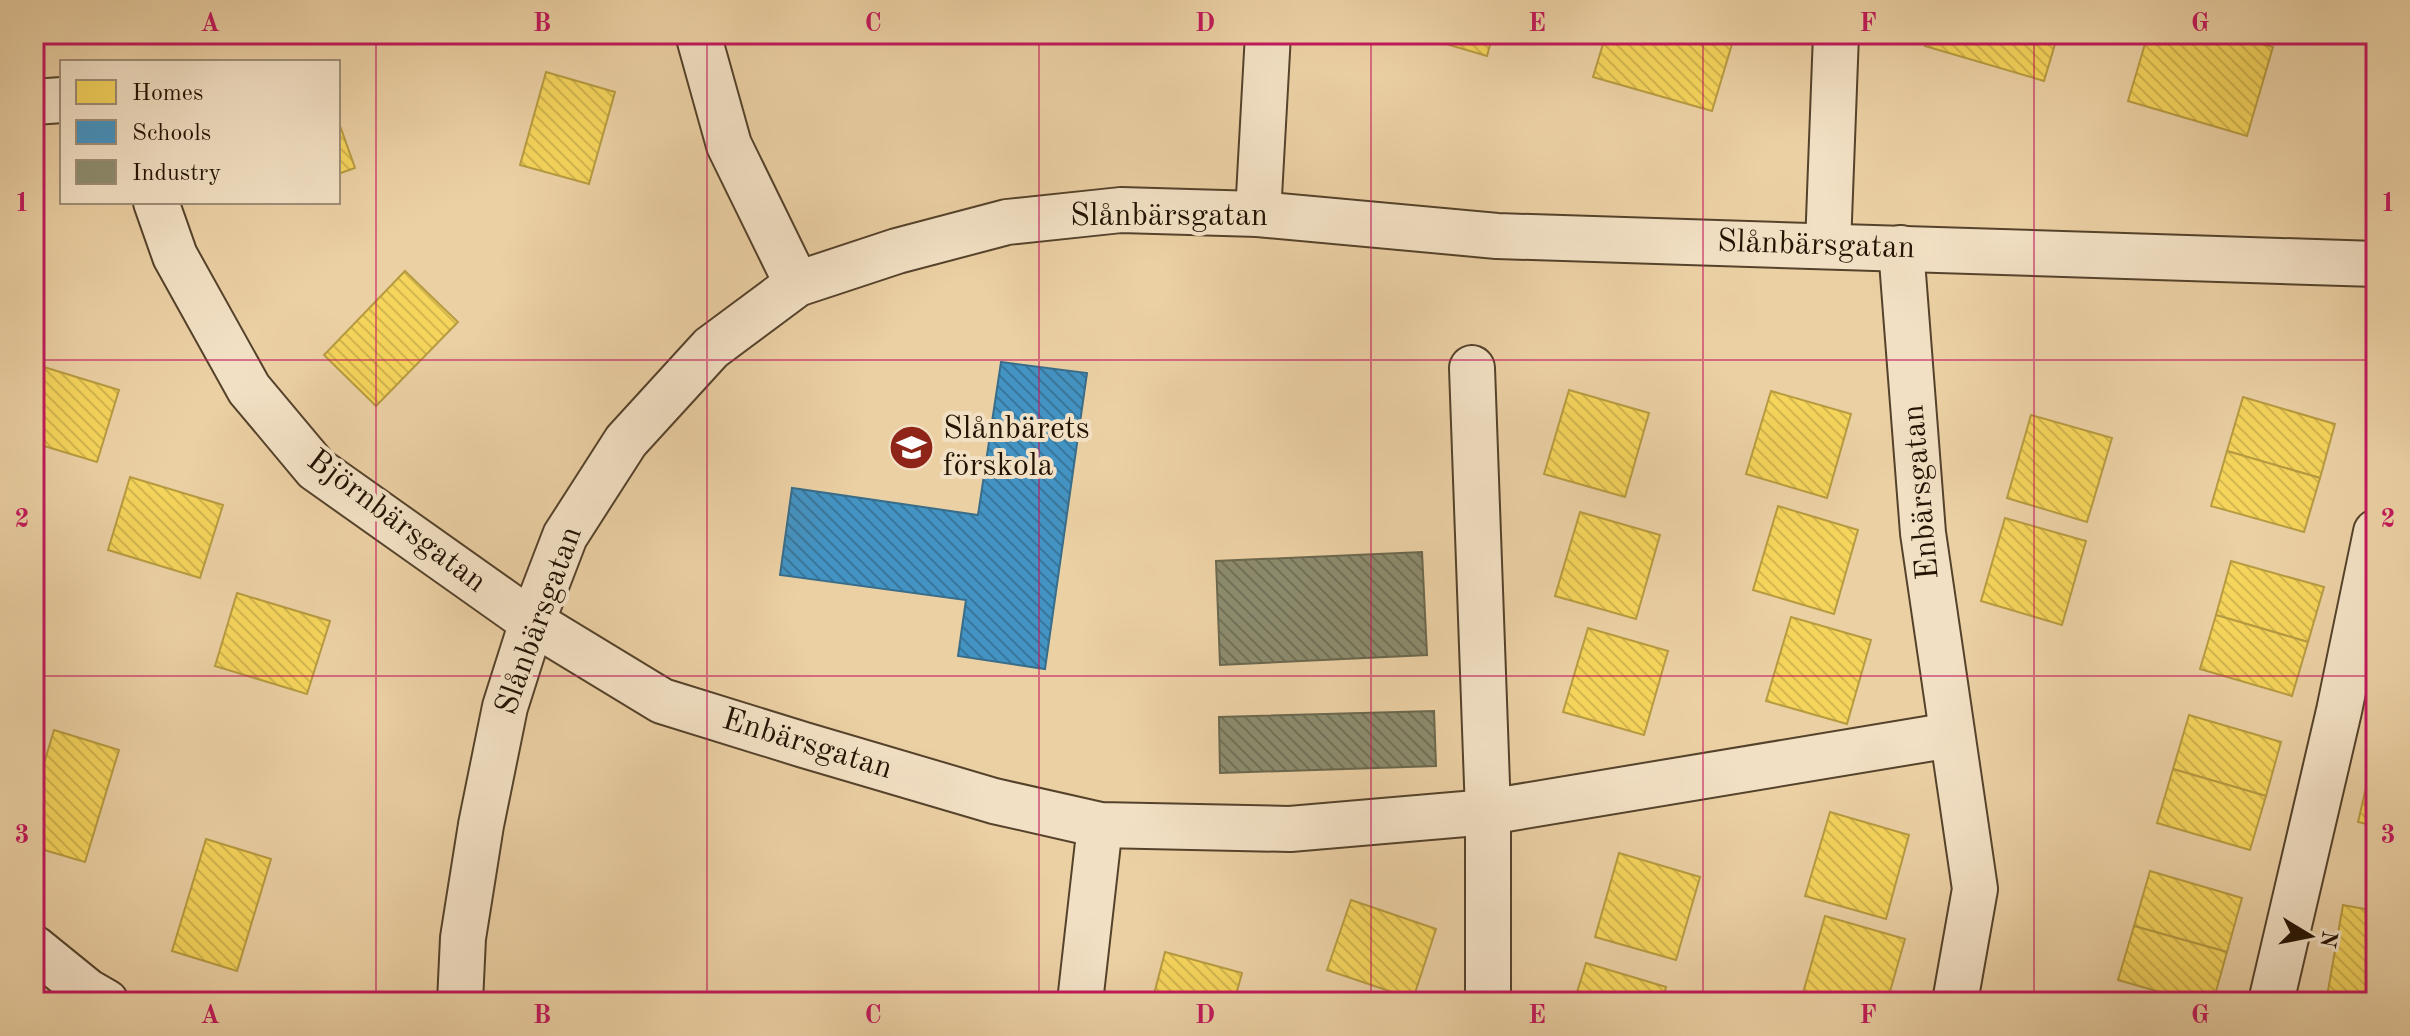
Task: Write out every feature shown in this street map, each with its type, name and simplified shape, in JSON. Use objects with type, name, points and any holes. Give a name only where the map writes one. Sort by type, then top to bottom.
[{"type":"street","points":[[698,34],[729,145],[797,284]]},
{"type":"street","points":[[1258,214],[1268,34]]},
{"type":"street","points":[[1828,246],[1836,34]]},
{"type":"street","points":[[34,102],[60,100]]},
{"type":"street","name":"Björnbärsgatan","points":[[157,204],[175,256],[249,389],[316,469],[532,622]]},
{"type":"street","name":"Slånbärsgatan","points":[[460,1002],[463,938],[481,825],[505,707],[532,622],[565,536],[626,441],[711,348],[797,284],[897,251],[1007,222],[1121,210],[1258,214],[1497,236],[2376,264]]},
{"type":"street","name":"Enbärsgatan","points":[[1901,248],[1923,533],[1975,889],[1955,1002]]},
{"type":"street","points":[[1472,368],[1488,812],[1488,1002]]},
{"type":"street","points":[[2271,1002],[2339,711],[2376,532]]},
{"type":"street","name":"Enbärsgatan","points":[[532,622],[662,701],[994,801],[1100,825],[1290,829],[1488,812],[1951,735]]},
{"type":"street","points":[[1080,1002],[1100,825]]},
{"type":"street","points":[[34,948],[87,991],[106,1002]]},
{"type":"building: Homes","points":[[1412,34],[1493,34],[1487,56]]},
{"type":"building: Homes","points":[[1606,34],[1735,34],[1712,111],[1593,77]]},
{"type":"building: Homes","points":[[1928,34],[2058,34],[2044,81],[1925,46]]},
{"type":"building: Homes","points":[[2148,34],[2227,34],[2273,47],[2247,136],[2128,101]]},
{"type":"building: Homes","points":[[546,72],[615,92],[589,184],[520,165]]},
{"type":"building: Homes","points":[[340,126],[355,168],[340,173]]},
{"type":"building: Homes","points":[[405,271],[458,322],[376,406],[324,355]]},
{"type":"building: Homes","points":[[34,364],[119,390],[97,462],[34,443]]},
{"type":"building: Homes","points":[[1569,390],[1649,413],[1625,497],[1544,474]]},
{"type":"building: Homes","points":[[1771,391],[1851,414],[1827,498],[1746,474]]},
{"type":"building: Homes","points":[[2243,397],[2335,424],[2320,478],[2227,451]]},
{"type":"building: Homes","points":[[2031,415],[2112,438],[2087,522],[2007,498]]},
{"type":"building: Homes","points":[[2227,451],[2320,478],[2304,532],[2211,506]]},
{"type":"building: Homes","points":[[130,477],[223,505],[200,578],[108,550]]},
{"type":"building: Homes","points":[[1778,506],[1858,530],[1834,614],[1753,590]]},
{"type":"building: Homes","points":[[1580,512],[1660,535],[1636,619],[1555,596]]},
{"type":"building: Homes","points":[[2005,518],[2086,541],[2062,625],[1981,601]]},
{"type":"building: Homes","points":[[2231,561],[2324,587],[2308,642],[2216,615]]},
{"type":"building: Homes","points":[[237,593],[330,621],[307,694],[215,666]]},
{"type":"building: Homes","points":[[2216,615],[2308,642],[2292,696],[2200,669]]},
{"type":"building: Homes","points":[[1791,617],[1871,640],[1847,724],[1766,701]]},
{"type":"building: Homes","points":[[1588,628],[1668,651],[1644,735],[1563,712]]},
{"type":"building: Homes","points":[[2189,715],[2281,742],[2266,796],[2173,769]]},
{"type":"building: Homes","points":[[54,730],[119,750],[85,862],[34,847],[34,797]]},
{"type":"building: Homes","points":[[2376,745],[2376,826],[2358,822]]},
{"type":"building: Homes","points":[[2173,769],[2266,796],[2250,850],[2157,823]]},
{"type":"building: Homes","points":[[1830,812],[1909,835],[1886,919],[1805,896]]},
{"type":"building: Homes","points":[[206,839],[271,859],[237,971],[172,951]]},
{"type":"building: Homes","points":[[1619,853],[1700,877],[1676,960],[1595,937]]},
{"type":"building: Homes","points":[[2150,871],[2242,898],[2227,952],[2134,926]]},
{"type":"building: Homes","points":[[1351,900],[1436,929],[1413,999],[1327,970]]},
{"type":"building: Homes","points":[[2343,905],[2376,911],[2376,1002],[2326,1002]]},
{"type":"building: Homes","points":[[1825,916],[1905,939],[1887,1002],[1801,1000]]},
{"type":"building: Homes","points":[[2134,926],[2227,952],[2213,1002],[2195,1002],[2118,980]]},
{"type":"building: Homes","points":[[1165,952],[1242,973],[1234,1002],[1152,1002]]},
{"type":"building: Homes","points":[[1586,963],[1666,987],[1662,1002],[1574,1002]]},
{"type":"building: Schools","points":[[1001,362],[1087,373],[1045,669],[958,656],[966,600],[780,575],[792,488],[978,515]]},
{"type":"building: Industry","points":[[1422,552],[1427,655],[1220,665],[1216,561]]},
{"type":"building: Industry","points":[[1434,711],[1436,766],[1220,773],[1219,717]]},
{"type":"place","name":"Slånbärets förskola","points":[[912,448]]}]
